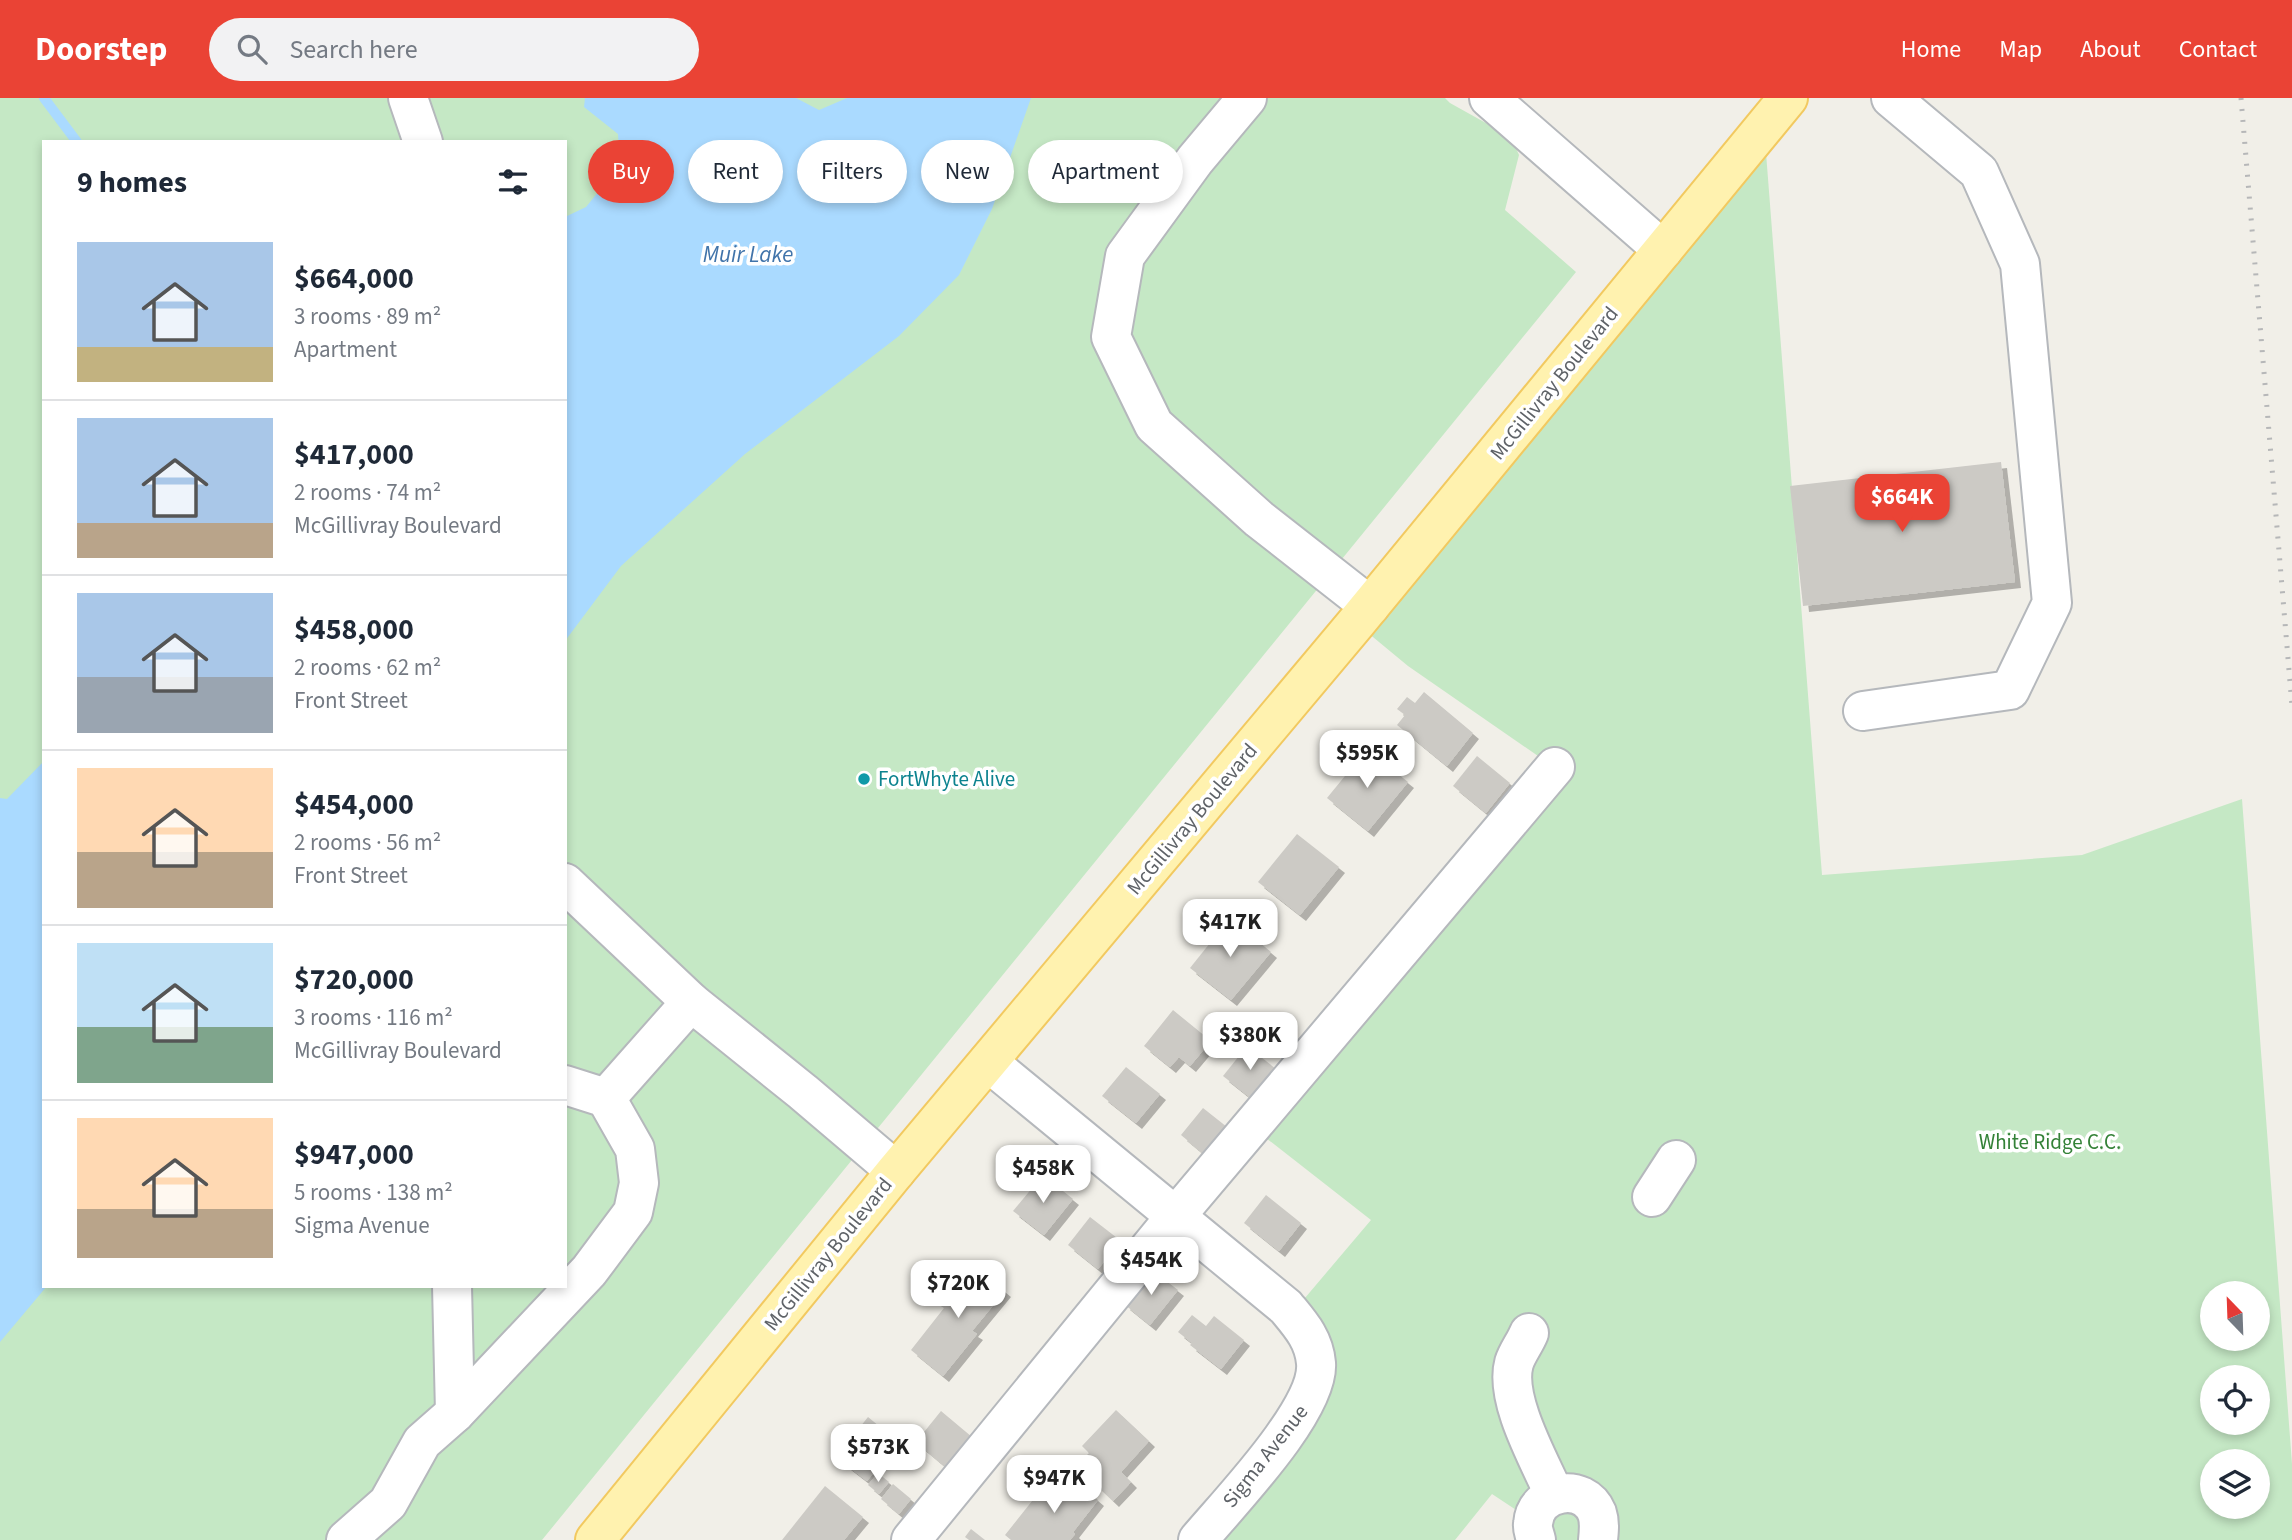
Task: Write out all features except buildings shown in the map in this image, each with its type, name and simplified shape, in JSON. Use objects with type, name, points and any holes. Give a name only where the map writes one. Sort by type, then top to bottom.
[{"type":"main road","name":"McGillivray Boulevard","points":[[595,1540],[896,1171],[1370,607],[1788,98]]},
{"type":"street","points":[[408,98],[422,140]]},
{"type":"street","points":[[1247,98],[1195,160],[1125,256],[1111,337],[1154,425],[1259,519],[1370,607]]},
{"type":"street","points":[[1489,98],[1663,250]]},
{"type":"street","points":[[1863,711],[2010,690],[2052,603],[2020,264],[1979,172],[1891,98]]},
{"type":"street","points":[[911,1540],[1175,1217],[1555,766]]},
{"type":"street","points":[[567,885],[691,1002],[896,1171]]},
{"type":"street","points":[[606,1098],[691,1002]]},
{"type":"street","points":[[988,1062],[1175,1217]]},
{"type":"street","points":[[346,1540],[388,1503],[422,1442],[455,1413],[589,1271],[633,1212],[639,1183],[635,1149],[606,1098],[567,1086]]},
{"type":"street","points":[[1652,1197],[1676,1160]]},
{"type":"street","name":"Sigma Avenue","points":[[1175,1217],[1286,1307],[1308,1334],[1317,1364],[1310,1397],[1291,1428],[1198,1540]]},
{"type":"street","points":[[452,1288],[455,1413]]},
{"type":"street","points":[[1529,1333],[1515,1362],[1512,1380],[1515,1403],[1554,1494]]},
{"type":"street","points":[[1536,1540],[1533,1521],[1539,1506],[1554,1494],[1573,1493],[1591,1504],[1596,1511],[1599,1522],[1598,1540]]},
{"type":"green space","name":"FortWhyte Alive","points":[[0,98],[1445,98],[1511,137],[1519,155],[1505,210],[1576,272],[542,1540],[0,1540]]},
{"type":"green space","name":"White Ridge C.C.","points":[[1764,127],[1822,875],[2082,855],[2242,799],[2292,1464],[2292,1540],[1536,1540],[1533,1521],[1492,1494],[1455,1540],[1217,1540],[1200,1527],[1336,1360],[1288,1318],[1371,1220],[1252,1127],[1554,767],[1408,666],[1356,623]]},
{"type":"water","name":"Muir Lake","points":[[585,98],[796,98],[819,110],[847,98],[1031,98],[1014,146],[1014,140],[921,140],[921,203],[994,203],[959,275],[899,336],[745,454],[621,566],[567,638],[567,216],[589,203],[674,203],[674,140],[618,140],[618,134],[584,107]]},
{"type":"water","points":[[42,763],[42,1288],[45,1288],[0,1342],[0,798],[7,799]]},
{"type":"waterway","points":[[44,98],[76,140]]},
{"type":"railway","points":[[2241,98],[2292,706]]},
{"type":"place","name":"FortWhyte Alive","points":[[864,779]]}]
